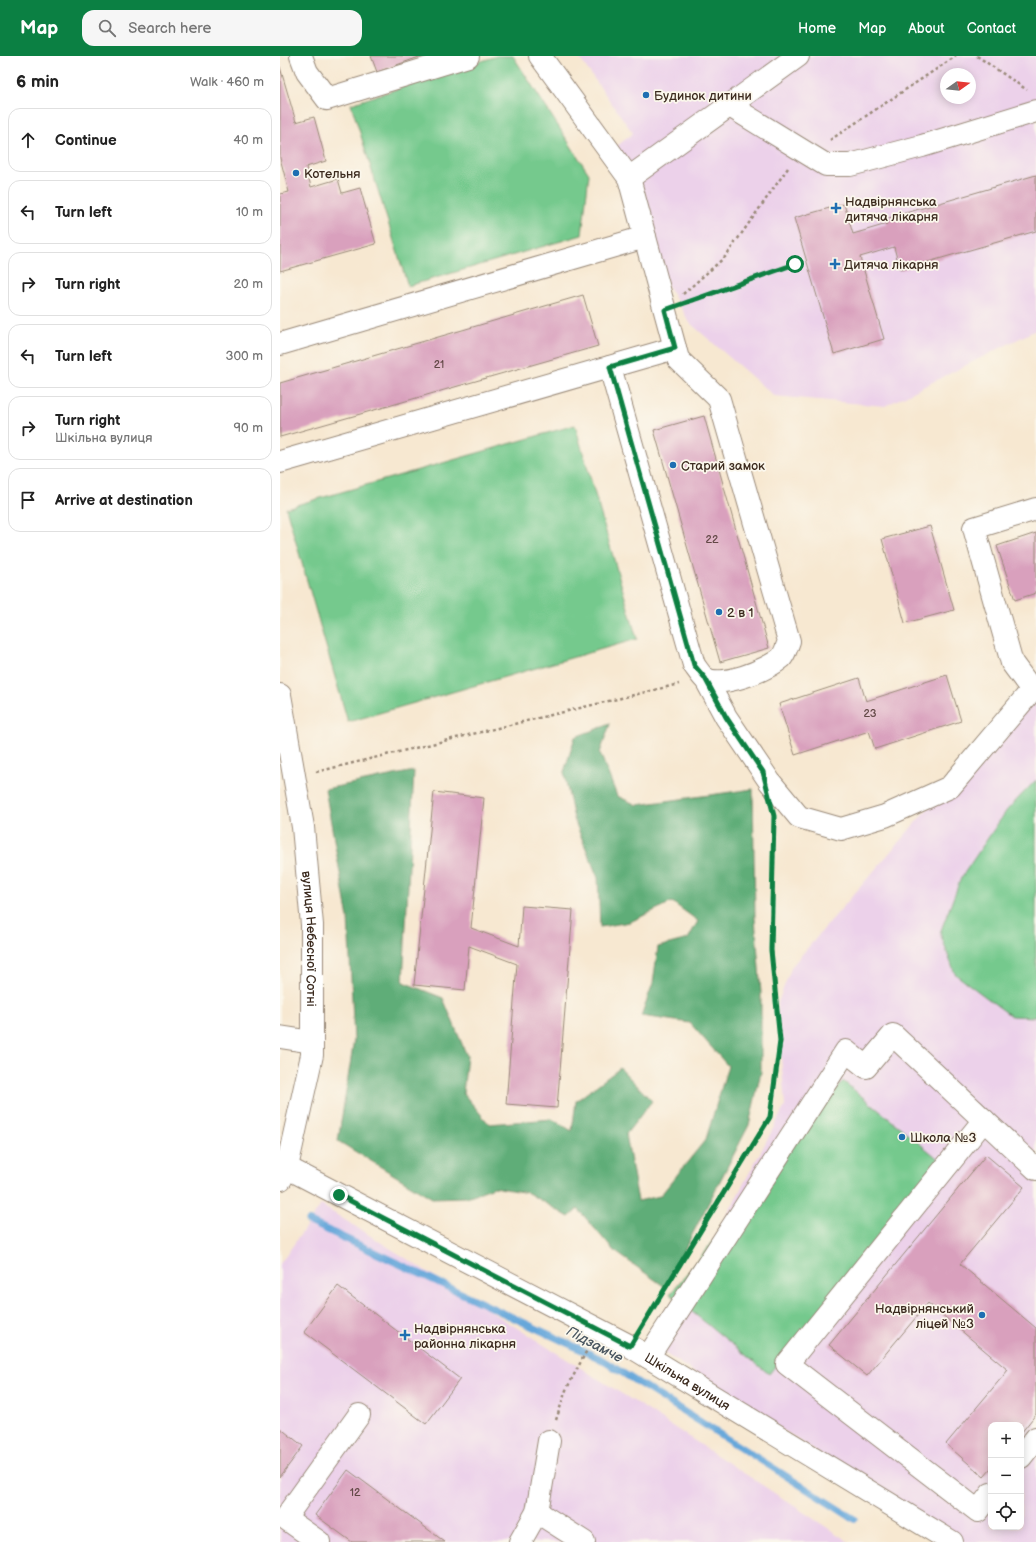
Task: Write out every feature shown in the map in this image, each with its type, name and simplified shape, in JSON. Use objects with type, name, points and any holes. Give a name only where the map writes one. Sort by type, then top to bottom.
[{"type":"street","points":[[301,56],[307,72],[327,99],[468,56]]},
{"type":"street","points":[[540,56],[629,178],[678,359],[719,399],[789,641],[782,657],[764,669],[740,678],[719,682],[705,678]]},
{"type":"street","points":[[629,178],[798,56]]},
{"type":"street","points":[[730,106],[826,165],[850,165],[922,146],[1036,111]]},
{"type":"street","points":[[280,344],[645,237]]},
{"type":"street","points":[[280,462],[675,348]]},
{"type":"street","points":[[610,367],[694,665],[705,678],[726,717],[770,782],[799,817],[841,830],[885,816],[950,787],[1034,688],[1012,662],[974,528],[1036,510]]},
{"type":"street","name":"вулиця Небесної Сотні","points":[[280,695],[303,827],[312,925],[312,1055],[282,1170]]},
{"type":"street","points":[[648,1358],[846,1051],[866,1067],[893,1035],[1036,1169]]},
{"type":"street","points":[[280,1037],[312,1042]]},
{"type":"street","points":[[984,1120],[787,1364],[978,1511],[988,1498]]},
{"type":"street","name":"Шкільна вулиця","points":[[282,1170],[630,1346],[952,1542]]},
{"type":"street","points":[[319,1542],[282,1522],[359,1415]]},
{"type":"street","points":[[1024,1453],[1036,1438]]},
{"type":"street","points":[[520,1542],[537,1512],[549,1441]]},
{"type":"street","points":[[537,1512],[584,1542]]},
{"type":"path","points":[[665,310],[726,257],[806,152],[956,56]]},
{"type":"path","points":[[977,56],[1029,91]]},
{"type":"path","points":[[665,310],[795,264]]},
{"type":"path","points":[[294,777],[705,678]]},
{"type":"path","points":[[688,1249],[770,1117],[780,1041],[771,950],[774,816]]},
{"type":"path","points":[[549,1441],[566,1390],[588,1349]]},
{"type":"shaded area","name":"Надвірнянська дитяча лікарня","points":[[578,56],[1036,56],[1036,330],[885,406],[774,396],[690,323],[649,254],[610,152],[633,133]]},
{"type":"shaded area","name":"Школа №3","points":[[1036,683],[1036,1542],[956,1542],[652,1345],[719,1230],[785,1106],[777,1005],[792,966]]},
{"type":"shaded area","name":"Надвірнянська районна лікарня","points":[[321,1205],[643,1407],[849,1542],[280,1542],[280,1264]]},
{"type":"green space","points":[[497,56],[513,56],[589,174],[582,235],[408,286],[351,104]]},
{"type":"green space","points":[[575,425],[637,639],[348,722],[286,508]]},
{"type":"green space","points":[[610,724],[600,753],[617,796],[637,805],[753,789],[755,918],[761,993],[761,1072],[749,1125],[665,1287],[613,1250],[578,1209],[569,1217],[528,1193],[494,1187],[467,1197],[432,1198],[338,1141],[354,1040],[348,918],[325,789],[414,771],[403,982],[443,998],[467,1056],[463,1093],[489,1124],[552,1119],[572,1131],[576,1101],[620,1068],[652,1101],[626,1134],[638,1201],[660,1196],[706,1139],[728,1066],[690,1023],[641,1016],[653,983],[658,947],[688,939],[698,921],[672,902],[630,922],[600,927],[598,878],[574,819],[564,772],[575,737]]},
{"type":"green space","points":[[1036,780],[1036,1017],[1011,1016],[955,974],[940,933],[961,878],[1007,810]]},
{"type":"green space","points":[[843,1081],[941,1161],[769,1374],[670,1294]]},
{"type":"building","points":[[371,56],[422,56],[377,72]]},
{"type":"building","name":"Котельня","points":[[280,67],[296,122],[314,117],[326,161],[306,167],[311,187],[338,179],[342,193],[360,188],[376,244],[280,271],[280,194],[289,192],[280,158]]},
{"type":"building","name":"Дитяча лікарня","points":[[1036,175],[1036,231],[900,270],[894,247],[860,257],[884,339],[834,354],[794,218],[844,204],[853,234],[887,224],[885,219]]},
{"type":"building","points":[[583,295],[598,346],[280,437],[280,383]]},
{"type":"building","points":[[704,416],[769,648],[720,662],[654,430]]},
{"type":"building","points":[[930,526],[954,610],[905,623],[882,539]]},
{"type":"building","points":[[1036,533],[1036,593],[1015,600],[997,546]]},
{"type":"building","points":[[947,675],[961,721],[875,749],[869,731],[795,755],[779,704],[859,678],[866,701]]},
{"type":"building","points":[[434,792],[484,798],[471,928],[519,946],[522,906],[573,910],[557,1108],[506,1104],[517,964],[469,946],[465,990],[414,985]]},
{"type":"building","name":"Надвірнянський ліцей №3","points":[[986,1155],[1024,1187],[960,1264],[1036,1328],[1036,1414],[1024,1429],[1024,1422],[988,1422],[988,1472],[984,1477],[946,1444],[1008,1370],[928,1303],[867,1376],[829,1345]]},
{"type":"building","points":[[338,1286],[460,1379],[426,1424],[304,1332]]},
{"type":"building","points":[[280,1428],[303,1446],[280,1477]]},
{"type":"building","points":[[348,1470],[445,1542],[352,1542],[315,1515]]},
{"type":"waterway","name":"Підзамче","points":[[308,1221],[599,1358],[854,1519]]},
{"type":"place","name":"Будинок дитини","points":[[646,95]]},
{"type":"place","name":"Котельня","points":[[296,173]]},
{"type":"place","name":"Надвірнянська дитяча лікарня","points":[[836,208]]},
{"type":"place","name":"Дитяча лікарня","points":[[835,264]]},
{"type":"place","name":"Старий замок","points":[[673,465]]},
{"type":"place","name":"2 в 1","points":[[719,612]]},
{"type":"place","name":"Школа №3","points":[[902,1137]]},
{"type":"place","name":"Надвірнянський ліцей №3","points":[[982,1315]]},
{"type":"place","name":"Надвірнянська районна лікарня","points":[[405,1335]]},
{"type":"route","points":[[339,1195],[630,1346],[638,1336],[665,1287],[770,1117],[780,1041],[771,950],[774,816],[763,772],[726,717],[705,678],[694,665],[610,367],[675,348],[665,310],[795,264]]}]
